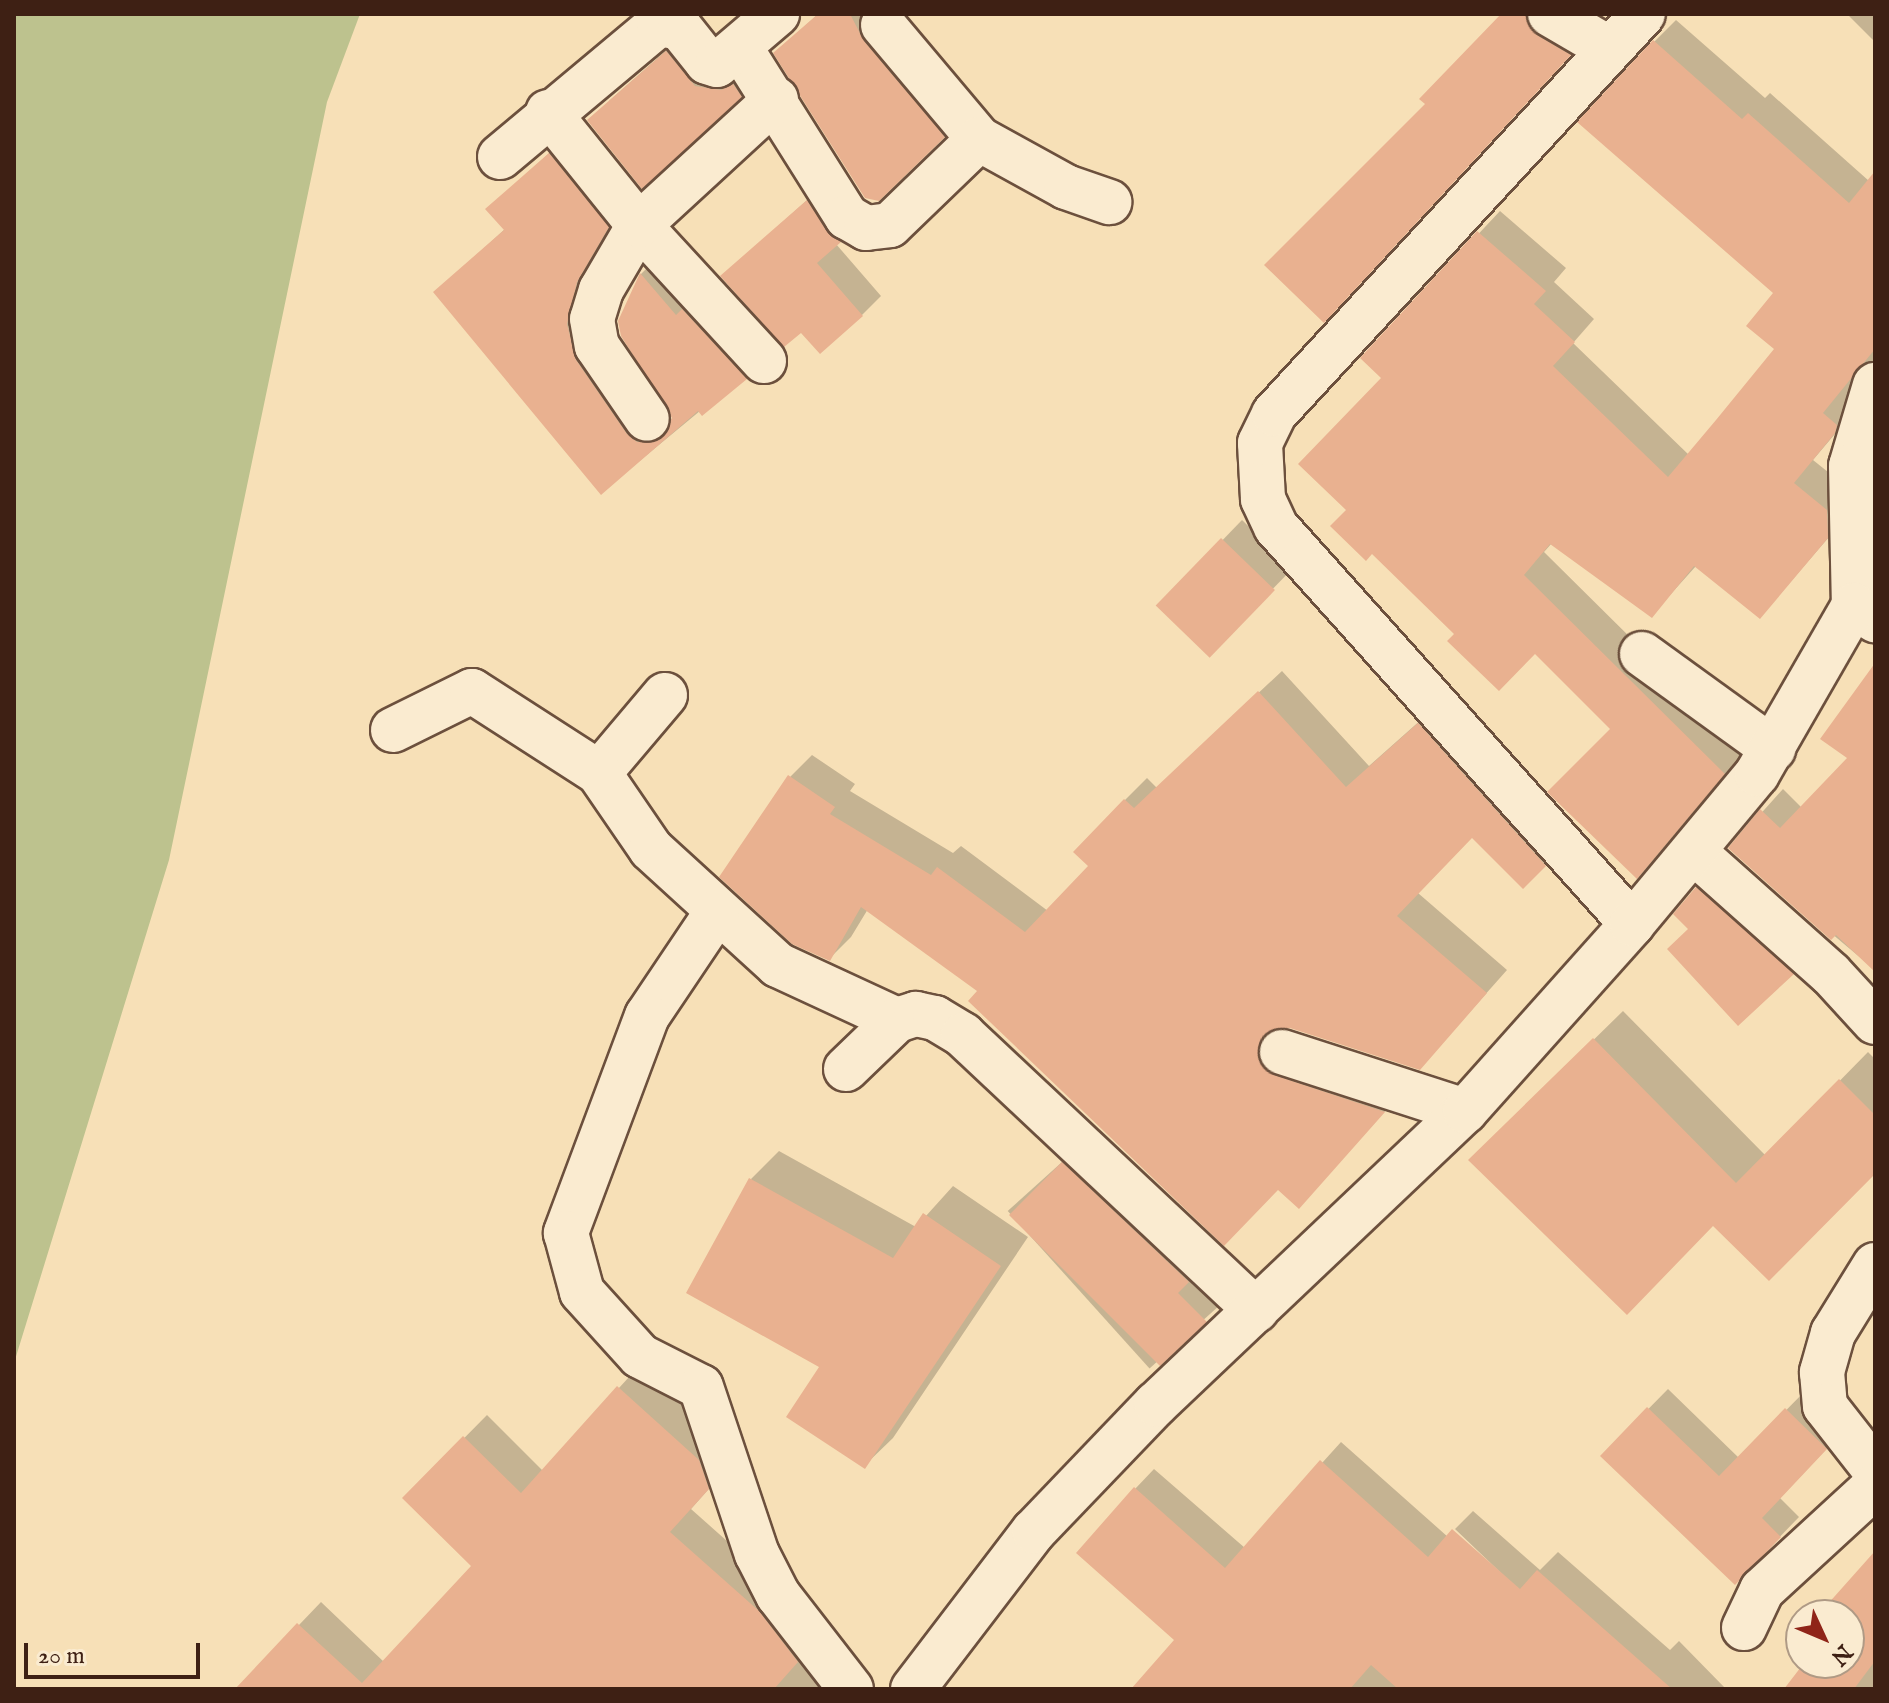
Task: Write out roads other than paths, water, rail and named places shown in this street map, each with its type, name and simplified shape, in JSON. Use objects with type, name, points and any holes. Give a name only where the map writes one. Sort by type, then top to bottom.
[{"type":"street","points":[[500,157],[548,112],[659,24],[680,28],[712,64],[741,49],[777,14]]},
{"type":"street","points":[[1550,14],[1610,49]]},
{"type":"street","points":[[1632,924],[1276,527],[1263,499],[1260,443],[1274,414],[1643,14]]},
{"type":"street","points":[[884,18],[979,139],[1066,187],[1109,202]]},
{"type":"street","points":[[741,49],[776,99],[847,217],[866,228],[890,225],[979,139]]},
{"type":"street","points":[[647,419],[597,346],[592,319],[601,290],[639,225],[776,99]]},
{"type":"street","points":[[548,112],[639,225],[764,361]]},
{"type":"street","points":[[913,1689],[1034,1531],[1156,1404],[1465,1111],[1694,852],[1773,749],[1864,613],[1851,466],[1875,385]]},
{"type":"street","points":[[1642,654],[1773,749]]},
{"type":"street","points":[[393,730],[472,691],[599,773],[651,849],[778,965],[897,1020]]},
{"type":"street","points":[[599,773],[665,695]]},
{"type":"street","points":[[1694,852],[1831,974],[1875,1022]]},
{"type":"street","points":[[717,912],[647,1016],[566,1233],[582,1292],[640,1356],[701,1387],[757,1554],[778,1595],[851,1689]]},
{"type":"street","points":[[846,1069],[897,1020],[916,1014],[935,1018],[963,1035],[1256,1310]]},
{"type":"street","points":[[1282,1052],[1465,1111]]},
{"type":"street","points":[[1875,1265],[1833,1333],[1822,1372],[1825,1406],[1875,1470]]},
{"type":"street","points":[[1744,1628],[1762,1590],[1875,1486]]}]
